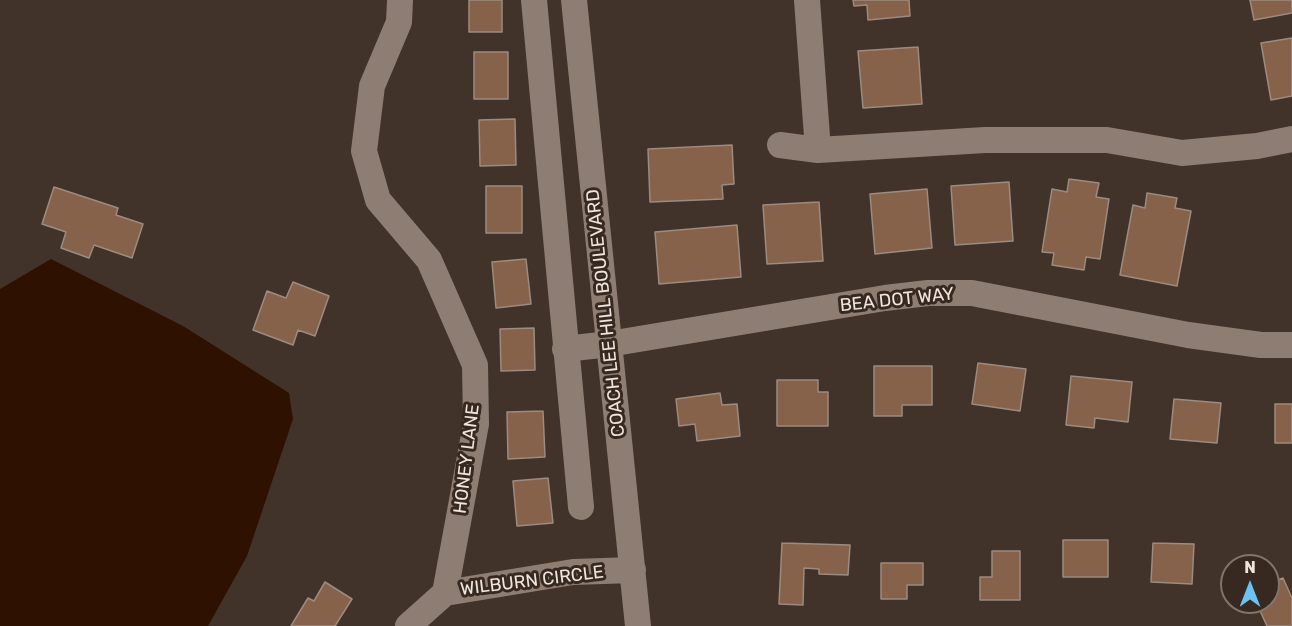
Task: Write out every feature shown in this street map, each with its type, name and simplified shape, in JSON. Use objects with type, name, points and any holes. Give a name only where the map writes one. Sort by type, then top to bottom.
[{"type":"street","name":"HONEY LANE","points":[[400,0],[399,22],[372,86],[364,151],[378,200],[429,260],[475,365],[476,424],[445,592]]},
{"type":"street","points":[[534,0],[581,507]]},
{"type":"street","name":"COACH LEE HILL BOULEVARD","points":[[574,0],[638,626]]},
{"type":"street","points":[[807,0],[818,150]]},
{"type":"street","points":[[780,145],[818,150],[985,140],[1107,140],[1182,153],[1257,146],[1292,139]]},
{"type":"street","name":"BEA DOT WAY","points":[[565,349],[928,293],[972,293],[1188,335],[1261,345],[1292,345]]},
{"type":"street","name":"WILBURN CIRCLE","points":[[408,626],[445,592],[573,572],[633,570]]},
{"type":"shaded area","points":[[51,259],[183,326],[289,393],[293,419],[247,556],[208,626],[0,626],[0,289]]},
{"type":"building","points":[[469,0],[502,0],[502,32],[469,32]]},
{"type":"building","points":[[853,0],[909,0],[910,16],[868,20],[867,5],[854,6]]},
{"type":"building","points":[[1250,0],[1292,0],[1292,13],[1254,20]]},
{"type":"building","points":[[1292,38],[1292,96],[1271,100],[1261,43]]},
{"type":"building","points":[[918,47],[922,104],[863,108],[858,51]]},
{"type":"building","points":[[474,52],[508,52],[508,99],[474,99]]},
{"type":"building","points":[[515,119],[516,165],[480,166],[479,120]]},
{"type":"building","points":[[732,145],[734,184],[722,185],[723,199],[650,202],[648,149]]},
{"type":"building","points":[[1069,179],[1099,183],[1096,197],[1109,199],[1100,259],[1086,257],[1084,270],[1052,265],[1054,253],[1042,252],[1052,189],[1067,192]]},
{"type":"building","points":[[1009,182],[1013,241],[955,245],[951,186]]},
{"type":"building","points":[[486,186],[522,186],[522,233],[486,233]]},
{"type":"building","points":[[54,187],[118,208],[116,215],[143,224],[132,258],[94,245],[89,258],[61,248],[66,232],[42,224]]},
{"type":"building","points":[[927,189],[932,248],[875,254],[870,194]]},
{"type":"building","points":[[1147,193],[1177,198],[1175,208],[1191,211],[1177,286],[1120,275],[1133,205],[1145,208]]},
{"type":"building","points":[[819,202],[823,261],[767,264],[763,205]]},
{"type":"building","points":[[737,225],[741,277],[659,284],[655,232]]},
{"type":"building","points":[[526,259],[531,304],[496,308],[492,262]]},
{"type":"building","points":[[293,282],[329,296],[315,336],[298,330],[293,345],[253,330],[267,291],[286,298]]},
{"type":"building","points":[[534,328],[535,370],[501,371],[500,329]]},
{"type":"building","points":[[978,363],[1026,369],[1020,411],[972,404]]},
{"type":"building","points":[[874,366],[932,366],[932,405],[902,405],[902,416],[874,416]]},
{"type":"building","points":[[1071,376],[1132,382],[1128,422],[1095,418],[1094,428],[1066,425]]},
{"type":"building","points":[[777,380],[818,380],[818,392],[828,392],[828,426],[777,426]]},
{"type":"building","points":[[720,393],[722,405],[737,404],[740,436],[697,441],[695,424],[679,426],[676,399]]},
{"type":"building","points":[[1174,399],[1221,403],[1217,443],[1170,439]]},
{"type":"building","points":[[1275,404],[1292,404],[1292,443],[1275,443]]},
{"type":"building","points":[[543,411],[545,457],[508,459],[507,412]]},
{"type":"building","points":[[548,478],[553,523],[517,526],[513,481]]},
{"type":"building","points":[[1063,540],[1108,540],[1108,577],[1063,577]]},
{"type":"building","points":[[782,543],[850,545],[848,575],[819,574],[819,569],[804,568],[803,605],[779,604]]},
{"type":"building","points":[[1153,543],[1194,544],[1192,584],[1151,582]]},
{"type":"building","points":[[992,551],[1020,551],[1020,600],[980,600],[980,577],[992,577]]},
{"type":"building","points":[[881,563],[923,563],[923,585],[907,585],[907,599],[881,599]]},
{"type":"building","points":[[1283,578],[1292,598],[1292,626],[1267,626],[1262,614],[1280,614],[1280,579]]},
{"type":"building","points":[[325,582],[352,599],[335,626],[291,626],[308,598],[314,601]]}]
